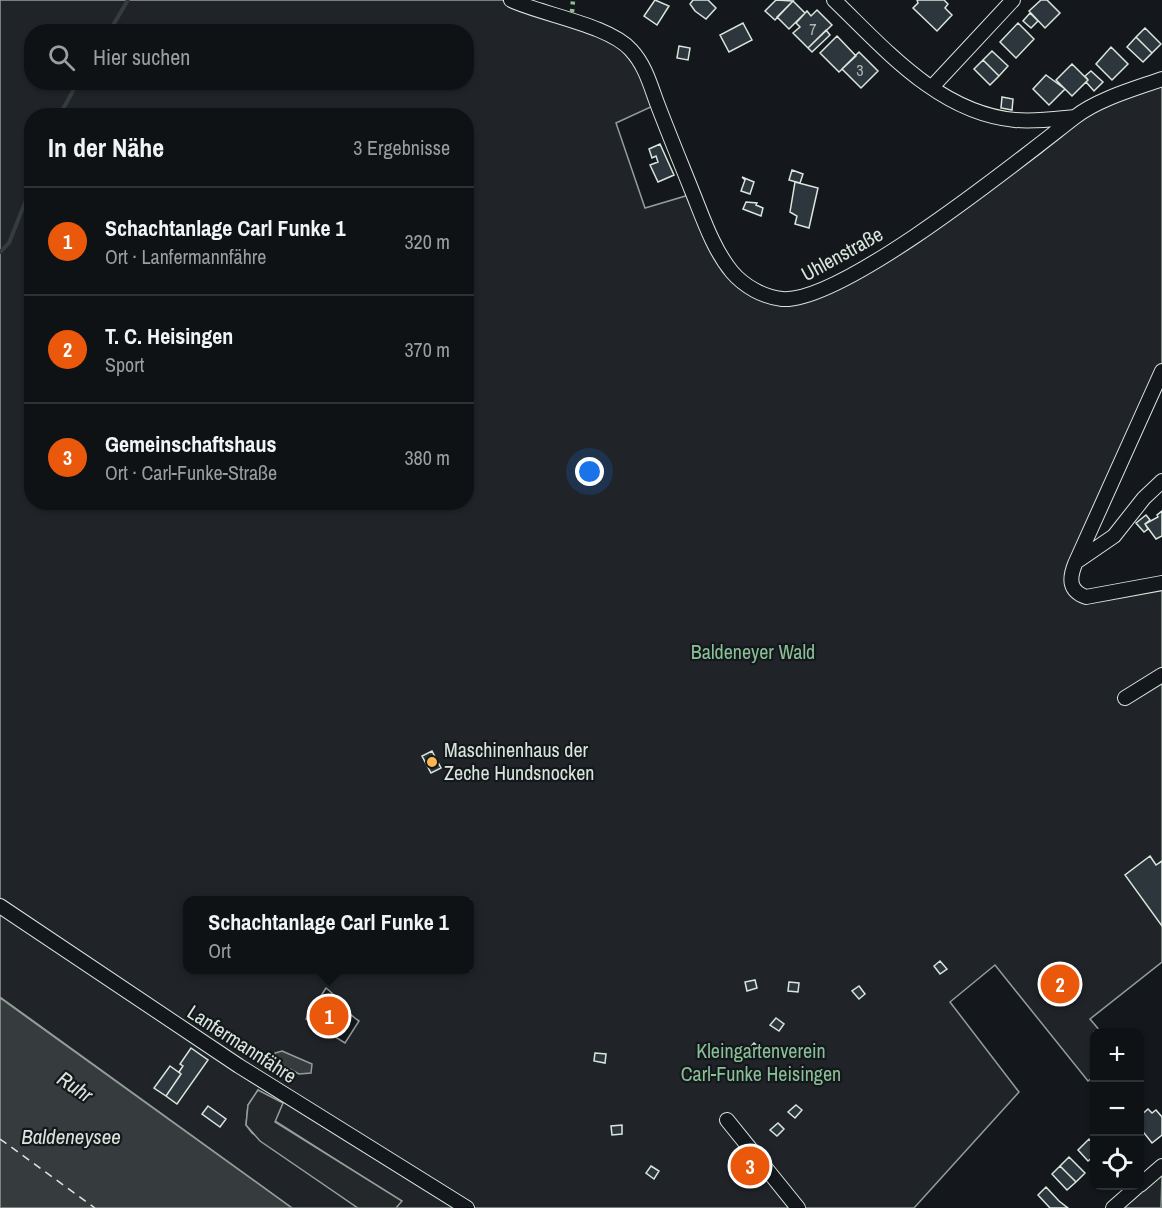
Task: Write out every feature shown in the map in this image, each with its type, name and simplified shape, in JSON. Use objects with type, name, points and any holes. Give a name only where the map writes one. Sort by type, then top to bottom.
[{"type":"street","name":"Uhlenstraße","points":[[511,0],[597,30],[622,41],[630,48],[646,73],[700,211],[723,260],[743,282],[764,295],[780,299],[807,297],[891,250],[965,201],[1075,117],[1100,104],[1162,79]]},
{"type":"street","points":[[834,0],[891,56],[932,87],[969,108],[995,116],[1035,120],[1075,117]]},
{"type":"street","points":[[932,87],[1013,0]]},
{"type":"street","points":[[1162,371],[1071,576],[1072,588],[1086,597],[1162,583]]},
{"type":"street","points":[[1075,564],[1086,553],[1114,536],[1144,498],[1162,481]]},
{"type":"street","points":[[1125,698],[1162,675]]},
{"type":"street","name":"Lanfermannfähre","points":[[0,906],[239,1066],[467,1208]]},
{"type":"street","points":[[727,1120],[798,1208]]},
{"type":"street","points":[[1144,1181],[1162,1166]]},
{"type":"street","points":[[1113,1208],[1133,1190]]},
{"type":"green space","name":"Baldeneyer Wald","points":[[0,0],[502,0],[596,35],[618,46],[633,61],[653,106],[616,123],[645,208],[689,195],[732,274],[795,302],[972,202],[1041,153],[1077,119],[1162,83],[1162,367],[1074,563],[1073,594],[1162,585],[1162,962],[1090,1019],[1098,1028],[1090,1028],[1090,1079],[1088,1081],[995,965],[950,1002],[1019,1092],[914,1208],[396,1208],[401,1201],[275,1121],[258,1090],[248,1105],[246,1125],[252,1133],[358,1208],[292,1208],[0,997]],"holes":[[[326,988],[359,1021],[345,1043],[306,1019],[312,1009],[320,1010],[323,1005],[319,999]]]},
{"type":"green space","points":[[1162,1174],[1161,1208],[1123,1208],[1144,1190]]},
{"type":"shaded area","points":[[258,1090],[283,1103],[275,1122],[402,1201],[396,1208],[358,1208],[260,1141],[246,1125],[248,1105]]},
{"type":"water","name":"Baldeneysee","points":[[0,998],[3,1000],[292,1208],[0,1208]]},
{"type":"water","points":[[282,1051],[312,1064],[311,1073],[299,1074],[275,1061],[275,1053]]},
{"type":"building","points":[[655,0],[669,6],[657,25],[644,16]]},
{"type":"building","points":[[693,0],[708,0],[716,8],[706,19],[690,4]]},
{"type":"building","points":[[776,0],[793,1],[775,20],[765,11]]},
{"type":"building","points":[[917,0],[944,0],[948,4],[945,8],[952,15],[937,31],[913,8],[918,3]]},
{"type":"building","points":[[1041,0],[1047,0],[1060,13],[1045,28],[1029,11]]},
{"type":"building","points":[[793,1],[805,13],[789,29],[777,17]]},
{"type":"building","points":[[817,10],[832,25],[808,48],[793,33],[800,27],[796,23],[807,11],[811,16]]},
{"type":"building","points":[[1030,13],[1038,21],[1031,28],[1023,21]]},
{"type":"building","points":[[743,23],[752,40],[729,52],[720,35]]},
{"type":"building","points":[[1018,23],[1034,39],[1016,58],[1000,42]]},
{"type":"building","points":[[1145,28],[1161,44],[1152,53],[1136,37]]},
{"type":"building","points":[[826,30],[830,35],[812,52],[808,48]]},
{"type":"building","points":[[837,36],[856,56],[839,72],[820,53]]},
{"type":"building","points":[[1136,37],[1152,53],[1143,62],[1127,47]]},
{"type":"building","points":[[679,46],[690,48],[688,60],[677,58]]},
{"type":"building","points":[[1111,47],[1128,64],[1112,80],[1096,64]]},
{"type":"building","points":[[992,51],[1008,66],[999,76],[983,60]]},
{"type":"building","points":[[859,52],[878,71],[861,88],[842,69]]},
{"type":"building","points":[[983,60],[999,76],[990,85],[974,69]]},
{"type":"building","points":[[1072,64],[1088,80],[1072,96],[1056,80]]},
{"type":"building","points":[[1091,71],[1103,82],[1094,91],[1086,82],[1088,80],[1085,76]]},
{"type":"building","points":[[1046,75],[1065,89],[1049,105],[1033,89]]},
{"type":"building","points":[[1002,97],[1013,99],[1012,110],[1001,108]]},
{"type":"building","points":[[660,144],[674,175],[658,182],[650,165],[658,162],[656,156],[652,158],[649,149]]},
{"type":"building","points":[[792,170],[803,174],[800,183],[789,180]]},
{"type":"building","points":[[742,177],[754,182],[750,194],[741,191],[745,180]]},
{"type":"building","points":[[795,182],[818,188],[809,228],[795,224],[797,216],[790,212]]},
{"type":"building","points":[[746,202],[757,203],[756,205],[763,208],[761,216],[743,209]]},
{"type":"building","points":[[1162,511],[1162,536],[1156,539],[1145,524],[1158,517],[1157,515]]},
{"type":"building","points":[[1146,515],[1150,520],[1145,524],[1148,529],[1144,532],[1136,523]]},
{"type":"building","name":"Maschinenhaus der Zeche Hundsnocken","points":[[432,751],[441,768],[431,773],[422,756]]},
{"type":"building","points":[[1150,856],[1156,865],[1162,861],[1162,926],[1125,875]]},
{"type":"building","points":[[940,961],[947,969],[940,974],[934,966]]},
{"type":"building","points":[[755,980],[757,988],[747,991],[745,982]]},
{"type":"building","points":[[789,982],[799,983],[798,992],[788,991]]},
{"type":"building","points":[[859,986],[865,994],[859,999],[852,991]]},
{"type":"building","points":[[327,995],[332,998],[330,1001],[334,1010],[350,1021],[345,1028],[330,1018],[317,1022],[312,1018],[314,1014],[318,1016],[328,1001],[325,999]]},
{"type":"building","points":[[776,1018],[784,1024],[779,1031],[770,1025]]},
{"type":"building","points":[[754,1043],[761,1050],[756,1056],[748,1050]]},
{"type":"building","points":[[191,1048],[208,1060],[177,1104],[166,1096],[181,1074],[179,1072],[183,1066],[180,1064]]},
{"type":"building","points":[[595,1053],[606,1054],[605,1063],[594,1061]]},
{"type":"building","points":[[170,1066],[181,1074],[166,1096],[154,1088]]},
{"type":"building","points":[[796,1105],[802,1110],[795,1118],[788,1112]]},
{"type":"building","points":[[208,1106],[226,1119],[220,1127],[202,1114]]},
{"type":"building","points":[[1148,1109],[1152,1113],[1156,1110],[1162,1117],[1162,1135],[1152,1143],[1144,1133],[1144,1112]]},
{"type":"building","points":[[778,1123],[784,1129],[777,1136],[770,1130]]},
{"type":"building","points":[[622,1125],[622,1134],[612,1135],[611,1126]]},
{"type":"building","points":[[1089,1139],[1090,1159],[1088,1161],[1078,1150]]},
{"type":"building","points":[[751,1155],[761,1167],[749,1177],[739,1165]]},
{"type":"building","points":[[1069,1157],[1085,1173],[1076,1182],[1060,1166]]},
{"type":"building","points":[[651,1166],[659,1171],[654,1179],[646,1173]]},
{"type":"building","points":[[1060,1166],[1076,1182],[1067,1190],[1052,1174]]},
{"type":"building","points":[[1046,1187],[1068,1208],[1050,1208],[1038,1195]]},
{"type":"waterway","points":[[114,24],[128,0]]},
{"type":"waterway","points":[[63,108],[74,90]]},
{"type":"waterway","points":[[0,252],[9,243],[24,205]]},
{"type":"ferry route","points":[[0,1139],[95,1208]]},
{"type":"hedge","points":[[572,12],[573,0]]},
{"type":"place","name":"Maschinenhaus der Zeche Hundsnocken","points":[[432,762]]},
{"type":"place","name":"T. C. Heisingen","points":[[1060,984]]},
{"type":"place","name":"Schachtanlage Carl Funke 1","points":[[329,1016]]},
{"type":"place","name":"Gemeinschaftshaus","points":[[750,1166]]},
{"type":"park label","name":"Kleingartenverein Carl-Funke Heisingen","points":[[761,1062]]},
{"type":"water label","name":"Ruhr","points":[[75,1087]]}]
